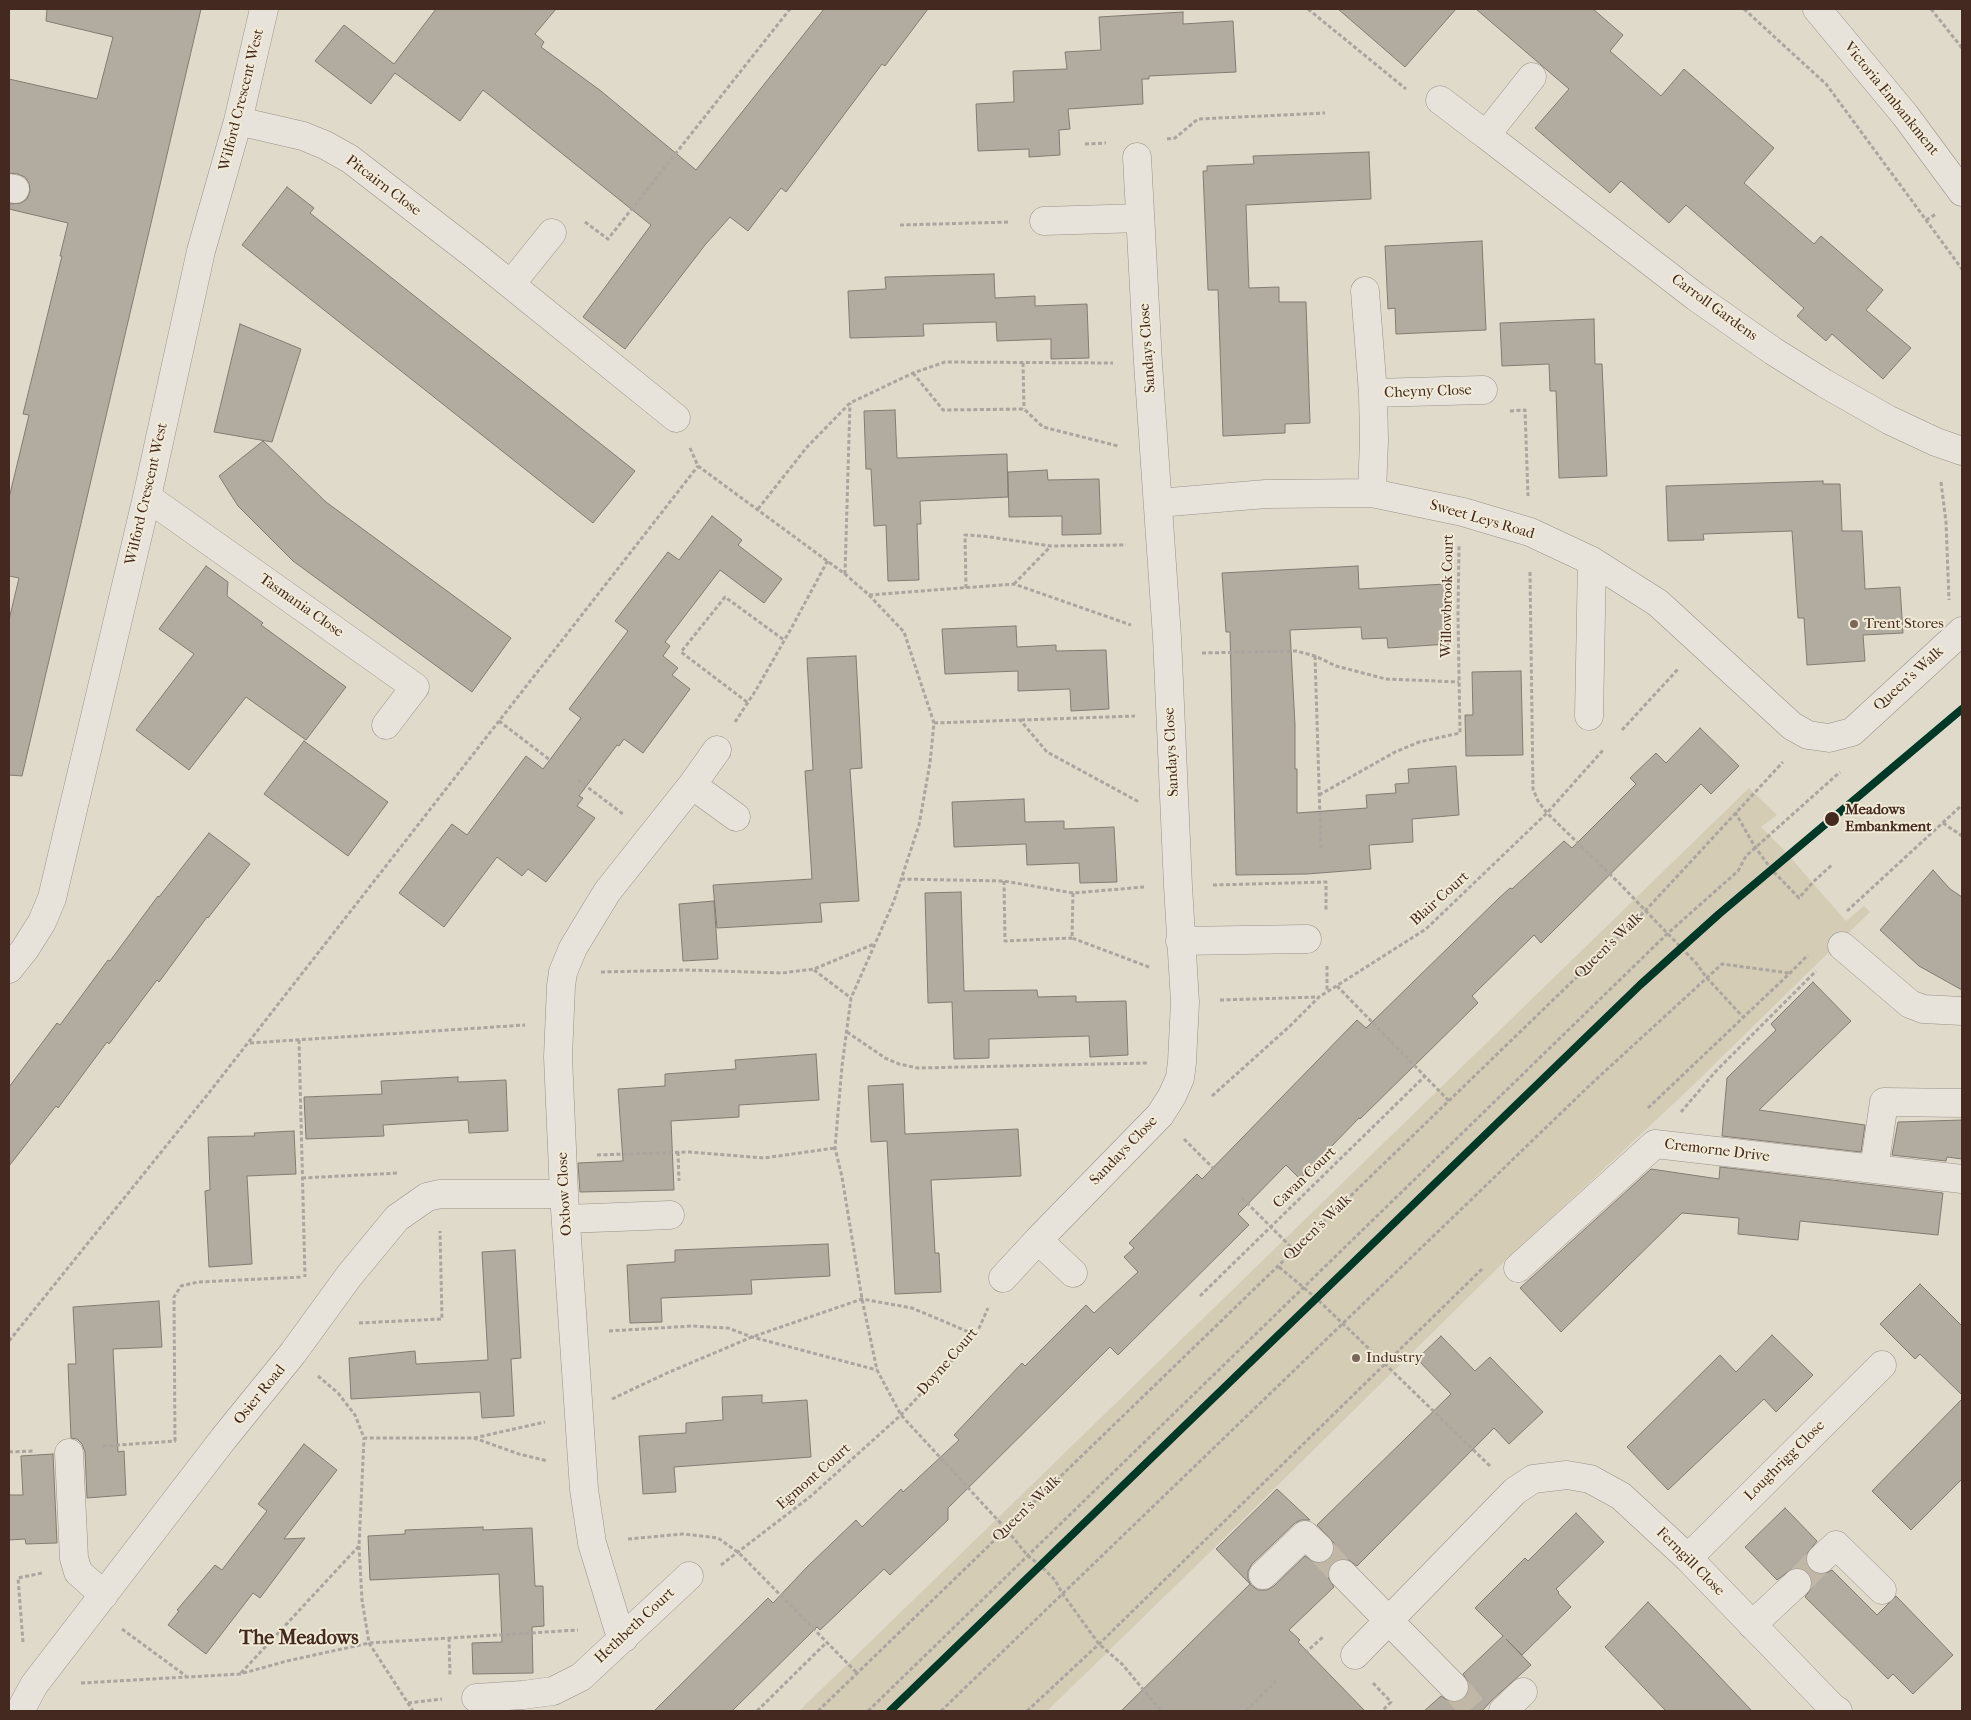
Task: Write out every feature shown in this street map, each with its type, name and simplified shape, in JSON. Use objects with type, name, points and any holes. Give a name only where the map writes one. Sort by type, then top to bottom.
[{"type":"street","name":"Wilford Crescent West","points":[[9,969],[25,949],[42,922],[52,898],[147,497],[202,251],[238,121],[264,9]]},
{"type":"street","name":"Victoria Embankment","points":[[1817,9],[1905,115],[1962,192]]},
{"type":"street","points":[[1486,135],[1532,77]]},
{"type":"street","name":"Carroll Gardens","points":[[1440,100],[1696,297],[1773,351],[1889,420],[1936,442],[1962,451]]},
{"type":"street","name":"Pitcairn Close","points":[[238,121],[303,136],[325,145],[350,159],[510,284],[676,418]]},
{"type":"street","name":"Sandays Close","points":[[1003,1278],[1160,1115],[1172,1096],[1180,1078],[1182,1062],[1184,991],[1180,941],[1167,646],[1148,363],[1137,157]]},
{"type":"street","points":[[1044,221],[1140,218]]},
{"type":"street","points":[[510,284],[552,233]]},
{"type":"street","name":"Cheyny Close","points":[[1365,291],[1373,393],[1372,493]]},
{"type":"street","name":"Cheyny Close","points":[[1373,393],[1483,390]]},
{"type":"street","name":"Sweet Leys Road","points":[[1158,503],[1266,494],[1372,493],[1463,512],[1530,532],[1592,561],[1658,602],[1792,726],[1818,736]]},
{"type":"street","name":"Tasmania Close","points":[[147,497],[415,687],[386,725]]},
{"type":"street","points":[[1589,716],[1592,561]]},
{"type":"street","name":"Queen's Walk","points":[[1818,736],[1852,732],[1962,631]]},
{"type":"street","name":"Oxbow Close","points":[[621,1633],[592,1543],[582,1470],[565,1207],[558,1023],[562,972],[573,948],[607,892],[692,785],[717,750]]},
{"type":"street","points":[[692,785],[736,817]]},
{"type":"street","points":[[1180,941],[1307,939]]},
{"type":"street","points":[[1842,946],[1910,1004],[1923,1010],[1962,1012]]},
{"type":"street","points":[[1874,1169],[1884,1102],[1962,1103]]},
{"type":"street","name":"Cremorne Drive","points":[[1518,1268],[1655,1144],[1962,1179]]},
{"type":"street","name":"Osier Road","points":[[20,1711],[34,1685],[224,1438],[293,1353],[349,1276],[397,1218],[427,1197],[440,1194],[565,1207],[670,1215]]},
{"type":"street","points":[[1038,1240],[1073,1273]]},
{"type":"street","name":"Loughrigg Close","points":[[1688,1558],[1882,1365]]},
{"type":"street","points":[[56,1452],[78,1572],[99,1602]]},
{"type":"street","name":"Ferngill Close","points":[[1355,1656],[1515,1491],[1533,1479],[1567,1474],[1590,1479],[1621,1496],[1688,1558],[1834,1710]]},
{"type":"street","points":[[1263,1576],[1305,1535],[1319,1548]]},
{"type":"street","points":[[1821,1559],[1836,1545],[1882,1590]]},
{"type":"street","points":[[1343,1574],[1454,1687]]},
{"type":"street","name":"Hethbeth Court","points":[[476,1698],[553,1691],[581,1677],[621,1633],[689,1576]]},
{"type":"street","points":[[1752,1625],[1797,1583]]},
{"type":"street","points":[[1503,1711],[1523,1692]]},
{"type":"path","points":[[552,233],[571,210],[608,239],[790,9]]},
{"type":"path","points":[[1308,9],[1411,93],[1440,100]]},
{"type":"path","points":[[1744,9],[1826,84],[1962,270]]},
{"type":"path","points":[[1931,9],[1962,48]]},
{"type":"path","points":[[1166,139],[1175,138],[1198,119],[1325,113]]},
{"type":"path","points":[[1085,144],[1111,143]]},
{"type":"path","points":[[900,225],[1044,221]]},
{"type":"path","points":[[758,509],[807,447],[850,403],[913,373],[945,362],[1148,363]]},
{"type":"path","points":[[1023,363],[1024,409]]},
{"type":"path","points":[[913,373],[943,410],[1024,409],[1043,427],[1155,456]]},
{"type":"path","points":[[1483,390],[1494,389],[1495,411],[1525,410],[1530,532],[1533,789],[1547,813],[1696,963],[1743,1018]]},
{"type":"path","points":[[845,574],[850,403]]},
{"type":"path","points":[[676,418],[698,466],[828,560],[869,595],[904,632],[934,723],[930,763],[919,825],[894,901],[851,998],[842,1066],[835,1148],[842,1177],[862,1299],[877,1370],[901,1415],[1006,1529],[1028,1556],[1055,1580],[1062,1593],[1099,1644],[1122,1664],[1161,1711]]},
{"type":"path","points":[[1936,442],[1946,522],[1949,604]]},
{"type":"path","points":[[9,1341],[249,1043],[698,466]]},
{"type":"path","name":"Willowbrook Court","points":[[1319,795],[1395,752],[1419,742],[1460,733],[1459,540],[1463,512]]},
{"type":"path","points":[[966,588],[965,535],[1050,546],[1161,545]]},
{"type":"path","points":[[1014,584],[1050,546]]},
{"type":"path","points":[[717,750],[784,640],[828,560]]},
{"type":"path","points":[[869,595],[1014,584],[1167,646],[1296,650],[1336,666],[1386,679],[1459,682]]},
{"type":"path","points":[[747,702],[681,652],[725,597],[784,640]]},
{"type":"path","points":[[1315,656],[1320,850]]},
{"type":"path","points":[[934,723],[1170,715]]},
{"type":"path","points":[[500,720],[550,760]]},
{"type":"path","points":[[1020,720],[1047,752],[1175,821]]},
{"type":"path","name":"Queen's Walk","points":[[818,1711],[1645,911],[1735,812],[1818,736]]},
{"type":"path","points":[[578,780],[652,836]]},
{"type":"path","points":[[1846,913],[1962,805]]},
{"type":"path","points":[[1735,812],[1755,847],[1772,870],[1799,898],[1833,864]]},
{"type":"path","name":"Blair Court","points":[[1209,1098],[1290,1026],[1319,997],[1355,972],[1426,929],[1547,813]]},
{"type":"path","points":[[1943,823],[1962,836]]},
{"type":"path","points":[[868,1711],[1667,934],[1738,871],[1746,856],[1755,847]]},
{"type":"path","points":[[1004,881],[1005,941],[1072,938],[1184,991],[1319,997]]},
{"type":"path","points":[[1072,938],[1073,893]]},
{"type":"path","points":[[562,972],[687,970],[782,973],[814,969],[874,944]]},
{"type":"path","points":[[1655,1144],[1716,1071],[1842,946]]},
{"type":"path","points":[[1646,1110],[1809,953]]},
{"type":"path","points":[[941,1711],[1590,1085],[1722,964],[1790,973]]},
{"type":"path","points":[[814,969],[851,998]]},
{"type":"path","points":[[1337,986],[1449,1101]]},
{"type":"path","points":[[249,1043],[558,1023]]},
{"type":"path","points":[[847,1032],[885,1058],[899,1064],[918,1068],[1182,1062]]},
{"type":"path","points":[[299,1040],[304,1277]]},
{"type":"path","name":"Cavan Court","points":[[1200,1296],[1425,1076]]},
{"type":"path","points":[[1183,1138],[1216,1172]]},
{"type":"path","points":[[564,1157],[689,1152],[764,1158],[835,1148]]},
{"type":"path","points":[[302,1178],[419,1172],[431,1178],[440,1194],[442,1319],[314,1325]]},
{"type":"path","points":[[1242,1198],[1295,1251]]},
{"type":"path","points":[[1279,1267],[1384,1363],[1515,1491]]},
{"type":"path","points":[[1027,1711],[1099,1644],[1484,1267]]},
{"type":"path","points":[[175,1441],[174,1297],[180,1286],[198,1282],[349,1276]]},
{"type":"path","name":"Doyne Court","points":[[901,1415],[976,1335],[1003,1278]]},
{"type":"path","points":[[364,1438],[474,1438],[578,1414],[752,1337],[862,1299],[912,1308],[976,1335]]},
{"type":"path","points":[[574,1332],[692,1326],[728,1328],[752,1337],[877,1370]]},
{"type":"path","points":[[293,1353],[338,1393],[355,1415],[364,1438],[360,1546],[362,1600],[369,1643],[413,1711]]},
{"type":"path","name":"Egmont Court","points":[[739,1553],[811,1496],[901,1415]]},
{"type":"path","points":[[98,1446],[224,1438]]},
{"type":"path","points":[[474,1438],[519,1454],[582,1470]]},
{"type":"path","points":[[9,1452],[56,1452]]},
{"type":"path","points":[[592,1543],[683,1534],[718,1538],[739,1553],[856,1673]]},
{"type":"path","points":[[240,1674],[360,1546]]},
{"type":"path","points":[[77,1567],[18,1578],[21,1635],[34,1685],[240,1674],[287,1661],[369,1643],[449,1638],[621,1633]]},
{"type":"path","points":[[99,1602],[186,1676]]},
{"type":"path","points":[[449,1638],[450,1681]]},
{"type":"path","points":[[757,1711],[826,1643]]},
{"type":"path","points":[[1246,1711],[1278,1680]]},
{"type":"shaded area","points":[[1749,788],[1777,815],[1761,827],[1783,849],[1846,921],[1864,906],[1870,912],[1686,1092],[1503,1263],[1047,1711],[799,1711]]},
{"type":"building","points":[[47,9],[201,9],[22,776],[9,775],[9,620],[19,578],[9,576],[9,498],[29,415],[23,414],[62,256],[60,256],[68,223],[9,209],[9,204],[21,203],[27,199],[30,191],[29,183],[25,177],[9,173],[9,79],[97,99],[113,37],[46,21]]},
{"type":"building","points":[[436,9],[556,9],[535,34],[544,42],[541,47],[601,91],[696,170],[824,9],[928,9],[885,66],[882,64],[786,192],[781,188],[748,231],[730,217],[705,245],[625,349],[583,317],[651,225],[483,90],[460,121],[395,73],[371,104],[315,61],[344,25],[394,64]]},
{"type":"building","points":[[1338,9],[1456,9],[1405,67]]},
{"type":"building","points":[[1476,9],[1593,9],[1623,35],[1610,51],[1661,96],[1684,69],[1774,148],[1744,183],[1814,244],[1821,236],[1883,290],[1866,310],[1911,348],[1883,379],[1832,334],[1826,341],[1797,316],[1804,308],[1686,205],[1669,223],[1621,181],[1610,193],[1535,128],[1569,89]]},
{"type":"building","points":[[1183,12],[1183,24],[1233,21],[1236,72],[1149,76],[1149,79],[1142,79],[1143,104],[1068,109],[1070,129],[1059,130],[1060,155],[1029,157],[1029,149],[978,151],[976,104],[1014,102],[1013,71],[1067,69],[1065,52],[1101,50],[1099,17]]},
{"type":"building","points":[[1369,152],[1371,199],[1246,205],[1249,288],[1279,287],[1279,302],[1306,302],[1310,423],[1285,424],[1285,433],[1223,436],[1218,290],[1208,290],[1203,171],[1207,171],[1207,166],[1254,164],[1253,156]]},
{"type":"building","points":[[287,187],[314,208],[310,213],[635,471],[593,523],[242,245]]},
{"type":"building","points":[[1482,241],[1486,330],[1396,334],[1395,308],[1388,309],[1385,246]]},
{"type":"building","points":[[994,274],[995,298],[1035,296],[1035,306],[1087,304],[1089,358],[1051,359],[1051,339],[997,341],[996,322],[923,324],[924,336],[850,338],[848,291],[886,289],[885,277]]},
{"type":"building","points":[[1594,319],[1595,364],[1602,364],[1607,476],[1559,478],[1556,391],[1550,391],[1549,364],[1502,366],[1500,323]]},
{"type":"building","points":[[240,324],[301,349],[272,442],[214,432]]},
{"type":"building","points":[[895,410],[897,458],[1007,454],[1008,497],[920,501],[921,524],[917,524],[919,580],[888,581],[886,525],[874,526],[871,469],[866,469],[864,411]]},
{"type":"building","points":[[263,441],[326,502],[511,638],[472,692],[293,561],[238,506],[219,476]]},
{"type":"building","points":[[1047,470],[1048,480],[1099,479],[1101,534],[1062,535],[1062,516],[1009,517],[1008,472]]},
{"type":"building","points":[[1823,481],[1823,484],[1840,484],[1842,531],[1862,531],[1865,589],[1900,587],[1903,633],[1863,635],[1865,661],[1807,665],[1804,618],[1798,618],[1792,531],[1703,534],[1704,540],[1668,541],[1666,486]]},
{"type":"building","points":[[712,516],[742,540],[738,545],[782,579],[764,603],[720,570],[665,642],[670,646],[663,656],[678,668],[672,675],[690,689],[643,753],[624,739],[619,746],[617,745],[579,796],[583,798],[577,806],[595,818],[546,882],[528,869],[522,876],[497,857],[444,927],[399,893],[452,824],[467,835],[526,756],[543,769],[581,718],[569,709],[628,631],[615,621],[668,552],[679,560]]},
{"type":"building","points":[[206,566],[228,582],[227,596],[263,623],[261,625],[346,687],[306,740],[246,697],[189,770],[136,730],[194,654],[159,629]]},
{"type":"building","points":[[1358,566],[1359,589],[1445,584],[1449,644],[1388,648],[1387,638],[1362,639],[1361,627],[1290,630],[1295,725],[1295,769],[1297,769],[1297,813],[1367,808],[1366,795],[1396,793],[1395,784],[1409,783],[1408,769],[1456,766],[1459,815],[1412,819],[1413,842],[1369,845],[1371,869],[1307,874],[1236,875],[1230,632],[1226,632],[1222,573]]},
{"type":"building","points":[[1016,626],[1017,647],[1056,645],[1056,651],[1106,650],[1109,709],[1071,711],[1070,689],[1018,691],[1018,671],[945,674],[942,629]]},
{"type":"building","points":[[856,656],[862,768],[850,769],[859,901],[820,903],[822,922],[717,928],[713,885],[812,879],[805,771],[813,770],[807,658]]},
{"type":"building","points":[[1521,671],[1523,755],[1466,756],[1465,715],[1473,715],[1472,672]]},
{"type":"building","points":[[1700,728],[1739,766],[1711,794],[1701,784],[1541,943],[1534,935],[1472,996],[1478,1003],[1359,1118],[1300,1179],[1286,1165],[1238,1214],[1249,1225],[1118,1355],[1110,1347],[948,1508],[948,1520],[890,1575],[884,1569],[820,1630],[817,1627],[732,1711],[654,1711],[768,1598],[773,1603],[856,1520],[862,1527],[901,1489],[903,1492],[959,1440],[954,1435],[1022,1363],[1025,1366],[1086,1305],[1094,1313],[1138,1272],[1124,1257],[1134,1248],[1129,1243],[1197,1174],[1202,1179],[1357,1020],[1366,1028],[1510,888],[1512,889],[1564,841],[1572,848],[1636,784],[1630,778],[1656,753],[1666,763]]},
{"type":"building","points":[[304,741],[388,802],[348,856],[264,794]]},
{"type":"building","points":[[1024,799],[1025,822],[1064,821],[1064,829],[1114,827],[1117,882],[1080,883],[1079,863],[1027,865],[1026,844],[954,847],[952,802]]},
{"type":"building","points":[[209,833],[250,864],[207,917],[159,982],[157,980],[109,1044],[107,1042],[58,1108],[56,1106],[9,1166],[9,1087],[57,1023],[60,1025],[108,960],[110,961],[158,896]]},
{"type":"building","points":[[1933,870],[1950,889],[1962,897],[1962,990],[1919,966],[1880,930]]},
{"type":"building","points":[[961,892],[964,991],[1037,990],[1038,997],[1076,996],[1076,1002],[1126,1001],[1128,1055],[1090,1057],[1089,1036],[989,1039],[989,1058],[954,1059],[952,1002],[928,1003],[925,893]]},
{"type":"building","points":[[714,901],[718,959],[683,961],[679,904]]},
{"type":"building","points":[[1813,982],[1851,1021],[1759,1110],[1865,1125],[1861,1152],[1722,1136],[1727,1078],[1776,1030],[1771,1024]]},
{"type":"building","points":[[816,1054],[819,1100],[739,1105],[739,1117],[671,1121],[674,1190],[580,1192],[578,1163],[623,1161],[618,1089],[665,1086],[665,1074],[736,1069],[735,1060]]},
{"type":"building","points":[[458,1077],[458,1082],[506,1080],[508,1131],[469,1133],[468,1120],[383,1125],[384,1136],[306,1139],[304,1097],[382,1094],[381,1081]]},
{"type":"building","points":[[903,1084],[905,1134],[1018,1129],[1021,1176],[931,1180],[935,1253],[939,1253],[941,1292],[895,1294],[887,1141],[871,1142],[868,1086]]},
{"type":"building","points":[[1962,1120],[1962,1159],[1947,1157],[1946,1161],[1892,1155],[1898,1122]]},
{"type":"building","points":[[294,1131],[296,1174],[247,1176],[252,1264],[209,1267],[205,1191],[210,1190],[208,1137],[255,1136],[254,1133]]},
{"type":"building","points":[[1720,1167],[1943,1193],[1938,1235],[1800,1221],[1798,1240],[1738,1234],[1739,1218],[1682,1213],[1561,1332],[1520,1288],[1651,1169],[1719,1179]]},
{"type":"building","points":[[828,1244],[830,1276],[751,1280],[752,1294],[661,1298],[662,1322],[630,1323],[627,1265],[675,1262],[675,1250]]},
{"type":"building","points":[[515,1250],[521,1358],[511,1359],[514,1416],[482,1418],[480,1392],[351,1399],[349,1358],[415,1351],[416,1364],[488,1360],[482,1252]]},
{"type":"building","points":[[1920,1284],[1962,1326],[1962,1395],[1920,1354],[1915,1359],[1880,1324]]},
{"type":"building","points":[[159,1301],[162,1347],[113,1349],[118,1452],[124,1451],[126,1495],[87,1498],[85,1452],[82,1444],[77,1439],[71,1438],[68,1364],[76,1364],[73,1307]]},
{"type":"building","points":[[1772,1335],[1813,1375],[1776,1412],[1764,1399],[1668,1490],[1627,1447],[1720,1355],[1736,1372]]},
{"type":"building","points":[[1441,1336],[1475,1371],[1490,1357],[1543,1412],[1509,1444],[1494,1428],[1357,1566],[1347,1559],[1339,1559],[1332,1563],[1328,1569],[1328,1577],[1334,1587],[1289,1630],[1300,1640],[1298,1642],[1365,1711],[1121,1711],[1250,1584],[1216,1549],[1277,1489],[1310,1520],[1301,1520],[1295,1523],[1252,1564],[1248,1571],[1248,1579],[1251,1585],[1258,1590],[1267,1590],[1274,1586],[1305,1556],[1316,1563],[1324,1563],[1331,1558],[1334,1551],[1334,1543],[1317,1525],[1451,1394],[1417,1359]]},
{"type":"building","points":[[762,1395],[762,1403],[807,1400],[811,1457],[674,1467],[676,1492],[643,1494],[639,1436],[686,1433],[686,1423],[723,1420],[722,1397]]},
{"type":"building","points":[[1962,1399],[1962,1479],[1911,1530],[1872,1491]]},
{"type":"building","points":[[304,1444],[337,1470],[284,1539],[305,1538],[260,1598],[253,1593],[206,1654],[168,1625],[179,1611],[177,1610],[215,1565],[222,1570],[267,1511],[258,1504]]},
{"type":"building","points":[[53,1454],[57,1543],[26,1544],[25,1539],[9,1540],[9,1495],[23,1495],[21,1456]]},
{"type":"building","points":[[1785,1508],[1817,1541],[1806,1555],[1806,1563],[1810,1570],[1817,1574],[1824,1574],[1832,1570],[1877,1615],[1896,1596],[1953,1655],[1913,1694],[1893,1674],[1888,1679],[1805,1597],[1812,1587],[1812,1579],[1808,1572],[1801,1568],[1793,1568],[1777,1580],[1745,1547]]},
{"type":"building","points":[[1576,1513],[1604,1542],[1556,1589],[1571,1607],[1522,1655],[1506,1639],[1531,1665],[1482,1711],[1424,1711],[1441,1696],[1450,1702],[1458,1702],[1465,1698],[1469,1691],[1469,1684],[1463,1674],[1503,1636],[1475,1608],[1525,1558],[1528,1561]]},
{"type":"building","points":[[483,1527],[483,1530],[532,1528],[535,1586],[543,1586],[544,1626],[532,1627],[533,1673],[473,1674],[472,1643],[502,1642],[499,1574],[370,1580],[368,1536],[405,1534],[405,1530]]},
{"type":"building","points":[[1648,1602],[1752,1711],[1666,1711],[1605,1647]]},
{"type":"tunnel","points":[[1319,1548],[1343,1574]]},
{"type":"tunnel","points":[[1797,1583],[1821,1559]]},
{"type":"tunnel","points":[[1454,1687],[1475,1711]]},
{"type":"transit line","points":[[890,1711],[1640,985],[1719,914],[1962,709]]},
{"type":"place","name":"Trent Stores","points":[[1854,624]]},
{"type":"place","name":"Meadows Embankment","points":[[1832,819]]},
{"type":"place","name":"Industry","points":[[1356,1358]]},
{"type":"district","name":"The Meadows","points":[[299,1639]]}]
